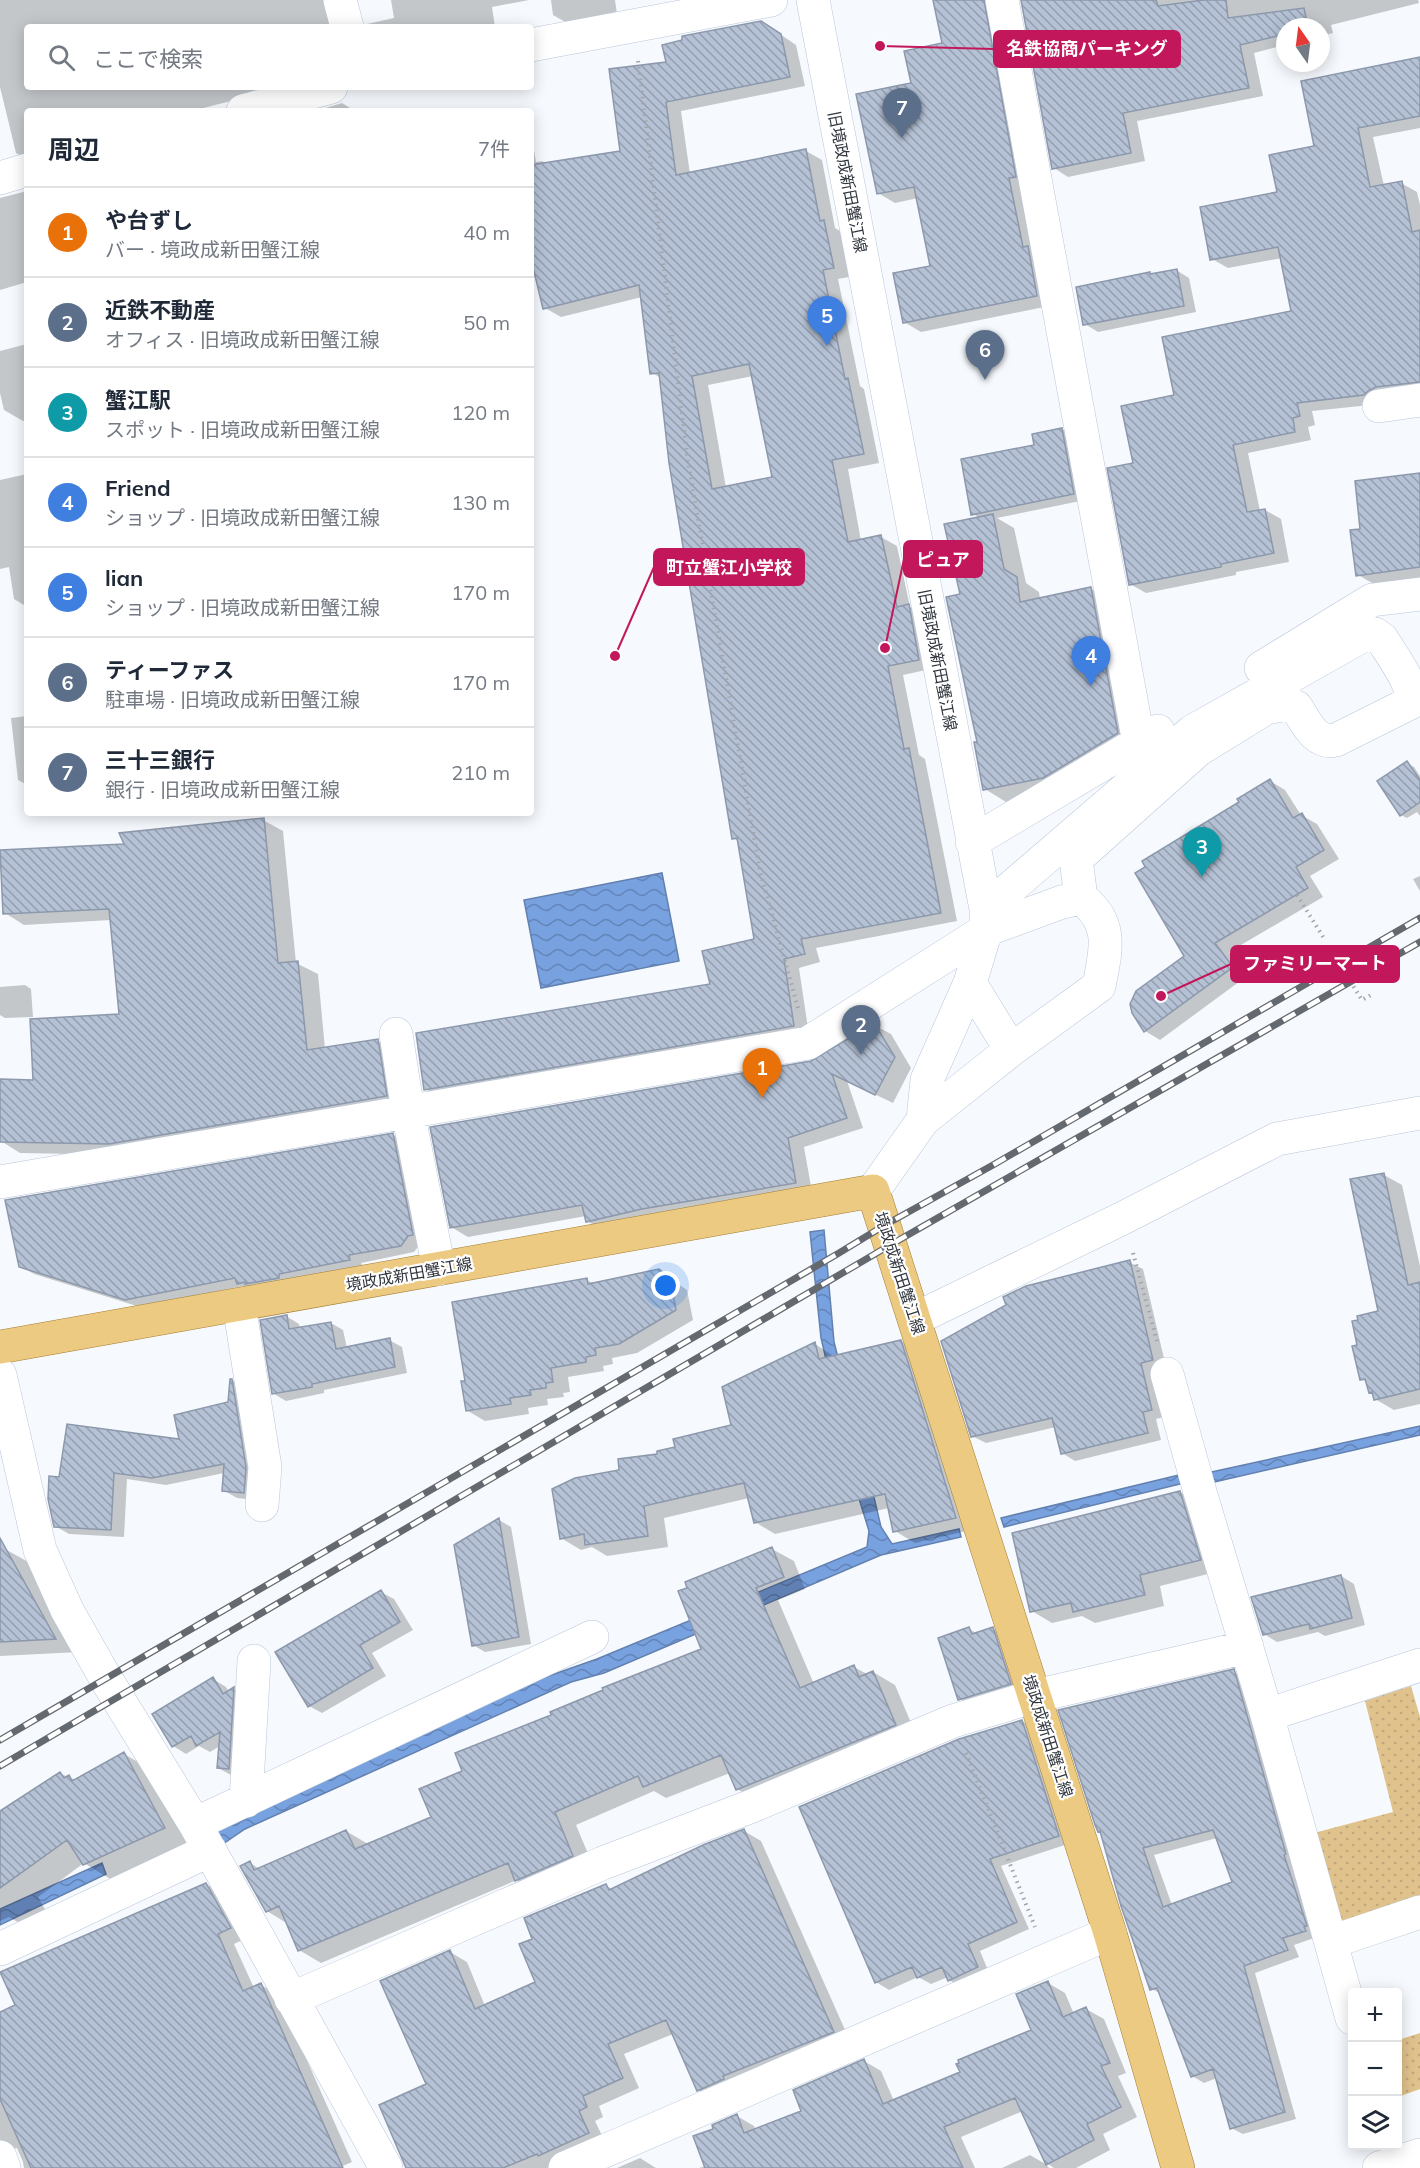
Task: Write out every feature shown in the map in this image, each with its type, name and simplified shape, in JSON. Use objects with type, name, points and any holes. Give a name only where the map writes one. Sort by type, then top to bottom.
[{"type":"main road","name":"境政成新田蟹江線","points":[[0,1347],[873,1191],[1110,1933],[1178,2168]]},
{"type":"street","points":[[340,0],[346,24]]},
{"type":"street","points":[[534,44],[632,12],[771,0]]},
{"type":"street","name":"旧境政成新田蟹江線","points":[[813,0],[986,919],[970,983],[927,1080],[924,1120]]},
{"type":"street","points":[[1002,0],[1139,743]]},
{"type":"street","points":[[254,108],[320,90]]},
{"type":"street","points":[[0,178],[24,171]]},
{"type":"street","points":[[1379,406],[1420,400]]},
{"type":"street","points":[[972,842],[1372,600],[1420,594]]},
{"type":"street","points":[[0,1182],[808,1043],[986,919],[1193,731],[1362,636],[1375,634],[1382,639],[1410,686],[1412,699],[1410,703],[1328,742],[1316,737],[1296,707],[1288,704],[1266,708],[1198,750],[1076,859],[1081,898],[1094,908],[1104,927],[1105,952],[1099,986],[1011,1050],[924,1120],[873,1191]]},
{"type":"street","points":[[986,919],[1081,898]]},
{"type":"street","points":[[970,983],[1011,1050]]},
{"type":"street","points":[[396,1034],[408,1112],[439,1269]]},
{"type":"street","points":[[915,1319],[1123,1218],[1276,1139],[1420,1113]]},
{"type":"street","points":[[238,1305],[265,1467],[262,1505]]},
{"type":"street","points":[[1167,1374],[1348,2001]]},
{"type":"street","points":[[0,1375],[39,1550],[67,1610],[202,1837],[386,2168]]},
{"type":"street","points":[[0,1949],[202,1837],[246,1800],[592,1637]]},
{"type":"street","points":[[291,1999],[603,1863],[752,1806],[953,1721],[1035,1696],[1247,1647]]},
{"type":"street","points":[[246,1800],[254,1661]]},
{"type":"street","points":[[1267,1714],[1420,1665]]},
{"type":"street","points":[[1331,1942],[1420,1912]]},
{"type":"street","points":[[565,2168],[1110,1933]]},
{"type":"street","points":[[0,2157],[4,2168]]},
{"type":"path","points":[[632,12],[688,462],[760,871],[808,1043]]},
{"type":"path","points":[[1297,895],[1325,940]]},
{"type":"path","points":[[1331,951],[1362,1000],[1371,995]]},
{"type":"path","points":[[1123,1218],[1167,1374]]},
{"type":"path","points":[[953,1721],[1048,1960]]},
{"type":"shaded area","points":[[1411,1686],[1420,1717],[1420,1899],[1338,1927],[1314,1833],[1393,1812],[1365,1701]]},
{"type":"shaded area","points":[[1420,2033],[1420,2089],[1402,2096],[1402,2042],[1402,2039]]},
{"type":"water","points":[[662,873],[679,961],[541,988],[524,900]]},
{"type":"water","points":[[824,1230],[834,1342],[863,1455],[849,1459],[821,1338],[810,1232]]},
{"type":"water","points":[[1420,1426],[1420,1435],[1210,1483],[1184,1483],[1004,1527],[1001,1518],[1183,1474],[1207,1473]]},
{"type":"water","points":[[869,1476],[881,1527],[892,1544],[959,1529],[961,1537],[881,1555],[604,1673],[571,1682],[245,1829],[223,1844],[215,1828],[543,1678],[597,1659],[867,1547],[869,1531],[853,1479]]},
{"type":"water","points":[[102,1863],[106,1874],[0,1925],[0,1909]]},
{"type":"building","points":[[933,0],[984,0],[1016,177],[1009,178],[1023,247],[1028,246],[1037,296],[903,323],[893,273],[930,266],[914,187],[877,194],[856,94],[911,83],[904,51],[942,43]]},
{"type":"building","points":[[1021,0],[1156,0],[1158,6],[1204,0],[1226,0],[1228,18],[1304,8],[1306,18],[1276,18],[1276,36],[1240,45],[1249,88],[1123,113],[1131,153],[1052,169]]},
{"type":"building","points":[[761,21],[781,34],[790,77],[666,102],[676,175],[806,149],[820,221],[824,220],[834,268],[823,270],[845,379],[848,378],[864,454],[832,460],[848,542],[881,535],[897,607],[909,604],[919,660],[888,666],[904,749],[909,748],[941,913],[801,939],[805,954],[784,959],[794,1026],[424,1090],[416,1033],[710,984],[702,951],[754,939],[737,838],[732,839],[669,463],[659,373],[650,374],[639,285],[543,309],[534,272],[534,165],[620,151],[609,69],[666,62],[662,45],[682,40],[682,36]],"holes":[[[749,364],[772,477],[712,489],[692,376]]]},
{"type":"building","points":[[1420,57],[1420,116],[1358,128],[1370,187],[1402,181],[1412,232],[1420,230],[1420,382],[1376,387],[1364,395],[1297,403],[1300,416],[1293,418],[1295,432],[1233,445],[1247,512],[1265,509],[1274,553],[1221,564],[1221,567],[1129,585],[1107,468],[1133,463],[1121,406],[1174,395],[1162,337],[1291,311],[1278,247],[1210,260],[1200,207],[1277,192],[1269,155],[1314,146],[1301,81]]},
{"type":"building","points":[[1177,269],[1184,306],[1083,325],[1076,287]]},
{"type":"building","points":[[1062,428],[1074,494],[971,515],[961,459],[1034,445],[1032,434]]},
{"type":"building","points":[[1420,473],[1420,567],[1356,576],[1350,530],[1360,529],[1355,481]]},
{"type":"building","points":[[993,514],[1004,569],[1017,577],[1020,602],[1091,587],[1118,733],[1043,778],[983,790],[974,742],[977,742],[946,597],[960,594],[944,524]]},
{"type":"building","points":[[1407,761],[1420,780],[1420,802],[1400,816],[1377,781]]},
{"type":"building","points":[[1270,779],[1293,818],[1302,813],[1324,850],[1296,867],[1308,888],[1215,943],[1233,967],[1144,1032],[1132,1013],[1130,1004],[1136,991],[1184,956],[1135,873],[1145,867],[1142,861],[1239,802],[1237,799]]},
{"type":"building","points":[[264,818],[278,963],[298,961],[307,1050],[378,1039],[387,1096],[109,1144],[0,1142],[0,1079],[33,1080],[30,1019],[119,1014],[109,909],[3,914],[0,850],[124,844],[119,833]]},
{"type":"building","points":[[874,1023],[895,1057],[875,1095],[832,1074],[847,1118],[788,1138],[796,1183],[642,1209],[586,1222],[582,1205],[450,1228],[430,1127],[811,1061]]},
{"type":"building","points":[[393,1133],[413,1235],[408,1236],[401,1246],[349,1255],[350,1260],[279,1274],[279,1278],[237,1284],[235,1278],[125,1300],[19,1267],[5,1200]]},
{"type":"building","points":[[1384,1173],[1408,1285],[1420,1282],[1420,1389],[1374,1400],[1372,1392],[1369,1393],[1365,1379],[1360,1380],[1352,1346],[1357,1345],[1352,1321],[1358,1320],[1357,1316],[1378,1311],[1350,1179]]},
{"type":"building","points":[[1130,1260],[1153,1360],[1141,1363],[1152,1410],[1143,1412],[1148,1433],[1061,1454],[1052,1418],[971,1437],[941,1341],[1006,1305],[1003,1297],[1026,1286]]},
{"type":"building","points":[[659,1269],[670,1278],[676,1310],[619,1344],[595,1348],[596,1355],[586,1357],[586,1362],[551,1368],[553,1382],[546,1383],[546,1388],[530,1390],[531,1395],[510,1398],[511,1404],[466,1411],[461,1381],[465,1381],[452,1302],[587,1278],[588,1284]]},
{"type":"building","points":[[287,1315],[289,1329],[331,1322],[336,1349],[390,1338],[395,1367],[272,1394],[260,1320]]},
{"type":"building","points":[[901,1340],[956,1518],[893,1532],[885,1494],[754,1523],[744,1483],[644,1506],[648,1536],[585,1545],[584,1534],[560,1539],[552,1489],[575,1478],[619,1470],[618,1459],[657,1454],[657,1451],[675,1447],[673,1439],[731,1425],[722,1387],[815,1342],[819,1359]]},
{"type":"building","points":[[230,1379],[232,1379],[246,1468],[244,1493],[222,1491],[224,1464],[152,1478],[114,1473],[111,1530],[54,1527],[48,1499],[49,1476],[59,1477],[67,1424],[179,1439],[174,1415],[228,1402]]},
{"type":"building","points":[[1180,1491],[1201,1560],[1140,1575],[1145,1595],[1073,1612],[1071,1603],[1030,1612],[1012,1533]]},
{"type":"building","points":[[499,1518],[519,1637],[472,1646],[454,1545]]},
{"type":"building","points":[[0,1538],[56,1639],[0,1642]]},
{"type":"building","points":[[772,1547],[784,1577],[756,1588],[800,1688],[854,1665],[859,1677],[873,1671],[896,1725],[736,1790],[721,1755],[643,1787],[638,1776],[555,1812],[573,1856],[515,1881],[508,1863],[298,1951],[279,1906],[266,1912],[240,1866],[250,1861],[254,1870],[346,1830],[355,1849],[431,1817],[419,1789],[462,1771],[455,1753],[551,1715],[550,1712],[603,1690],[602,1688],[701,1649],[678,1591],[687,1588],[685,1582]]},
{"type":"building","points":[[1341,1575],[1352,1618],[1310,1629],[1309,1624],[1263,1635],[1251,1597]]},
{"type":"building","points":[[381,1590],[400,1622],[360,1645],[373,1668],[308,1707],[275,1652]]},
{"type":"building","points":[[969,1627],[972,1634],[993,1627],[1011,1684],[958,1700],[938,1638]]},
{"type":"building","points":[[1234,1669],[1286,1854],[1284,1855],[1307,1926],[1304,1927],[1306,1931],[1283,1938],[1288,1950],[1244,1966],[1285,2112],[1230,2129],[1213,2069],[1191,2077],[1157,1988],[1150,1990],[1121,1906],[1100,1831],[1098,1832],[1095,1825],[1058,1710]],"holes":[[[1213,1830],[1232,1882],[1163,1907],[1143,1848]]]},
{"type":"building","points":[[213,1677],[223,1694],[234,1687],[229,1769],[217,1768],[220,1732],[196,1746],[191,1736],[172,1747],[152,1714]]},
{"type":"building","points":[[1022,1720],[1059,1836],[990,1859],[1017,1922],[968,1944],[978,1967],[948,1981],[942,1967],[917,1978],[912,1967],[875,1983],[799,1807],[959,1739]]},
{"type":"building","points":[[124,1752],[165,1828],[83,1865],[67,1840],[0,1888],[0,1811],[60,1772],[64,1778],[69,1775],[72,1781]]},
{"type":"building","points":[[744,1829],[834,2032],[723,2076],[724,2079],[697,2091],[666,2020],[608,2044],[623,2078],[583,2096],[587,2107],[579,2111],[589,2133],[538,2156],[537,2154],[503,2168],[406,2168],[379,2105],[426,2084],[380,1981],[450,1950],[475,2009],[535,1982],[519,1944],[532,1939],[524,1918],[606,1884],[609,1890],[703,1845]]},
{"type":"building","points":[[206,1883],[231,1928],[218,1934],[243,1991],[261,1983],[343,2168],[31,2168],[0,2099],[0,2012],[15,2005],[0,1972]]},
{"type":"building","points":[[1048,1981],[1063,2017],[1086,2007],[1110,2063],[1101,2066],[1121,2107],[1087,2124],[1094,2140],[1046,2165],[1015,2098],[944,2127],[963,2168],[705,2168],[693,2136],[713,2129],[712,2125],[737,2114],[744,2133],[801,2111],[793,2090],[864,2059],[883,2104],[960,2072],[956,2064],[959,2063],[958,2060],[1031,2030],[1016,1994]]},
{"type":"railway","points":[[0,1740],[885,1225],[1420,918]]},
{"type":"railway","points":[[0,1766],[892,1244],[1420,942]]},
{"type":"place","name":"名鉄協商パーキング","points":[[880,46]]},
{"type":"place","name":"三十三銀行","points":[[902,138]]},
{"type":"place","name":"lian","points":[[827,346]]},
{"type":"place","name":"ティーファス","points":[[985,380]]},
{"type":"place","name":"ピュア","points":[[885,648]]},
{"type":"place","name":"町立蟹江小学校","points":[[615,656]]},
{"type":"place","name":"Friend","points":[[1091,686]]},
{"type":"place","name":"蟹江駅","points":[[1202,877]]},
{"type":"place","name":"ファミリーマート","points":[[1161,996]]},
{"type":"place","name":"近鉄不動産","points":[[861,1055]]},
{"type":"place","name":"や台ずし","points":[[762,1098]]}]
